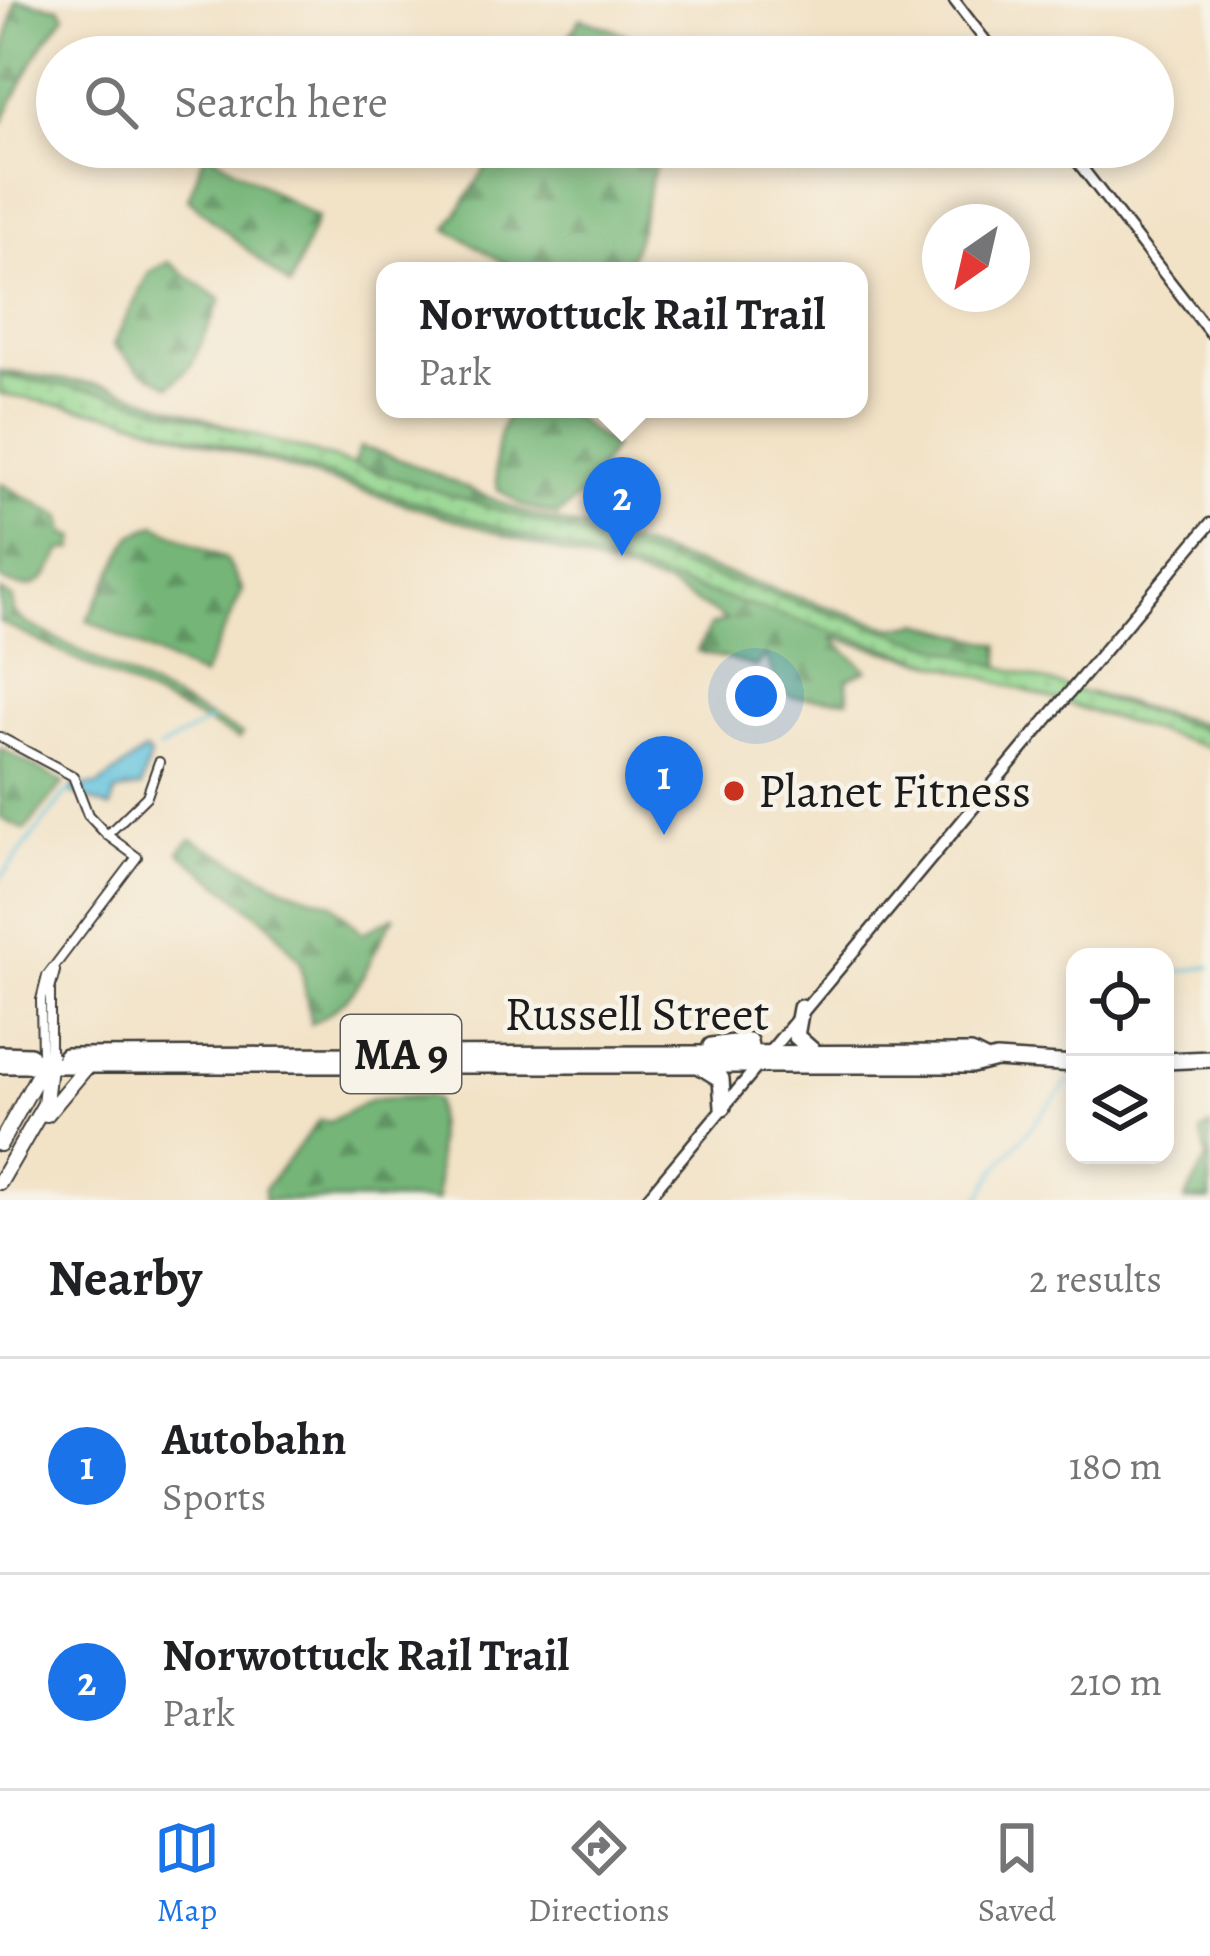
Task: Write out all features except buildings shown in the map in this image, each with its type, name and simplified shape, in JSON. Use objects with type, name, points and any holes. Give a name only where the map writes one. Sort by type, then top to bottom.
[{"type":"highway","points":[[801,1008],[796,1036],[816,1052]]},
{"type":"highway","name":"Russell Street","points":[[0,1065],[677,1052],[972,1065],[985,1060],[1066,1064]]},
{"type":"highway","name":"Russell Street","points":[[0,1054],[87,1066],[692,1064],[816,1052],[971,1053],[985,1060]]},
{"type":"highway","points":[[1174,1061],[1210,1059]]},
{"type":"highway","points":[[692,1064],[718,1074],[723,1107]]},
{"type":"main road","points":[[646,1200],[723,1107],[755,1058],[1210,524]]},
{"type":"main road","points":[[0,1182],[49,1093],[46,1061]]},
{"type":"main road","points":[[0,1144],[46,1061]]},
{"type":"main road","points":[[28,1136],[87,1066]]},
{"type":"street","points":[[954,0],[982,36]]},
{"type":"street","points":[[1082,168],[1210,332]]},
{"type":"street","points":[[0,737],[62,766],[78,783],[84,804],[107,835],[137,857],[67,948],[50,990],[46,1061]]},
{"type":"street","points":[[107,835],[145,798],[159,762]]},
{"type":"green space","points":[[16,0],[59,7],[65,15],[49,36],[36,36],[36,56],[0,126],[0,69]]},
{"type":"green space","points":[[581,18],[631,36],[569,36]]},
{"type":"green space","points":[[200,168],[234,168],[317,218],[290,286],[188,199]]},
{"type":"green space","points":[[486,168],[655,168],[627,262],[503,262],[447,229]]},
{"type":"green space","points":[[168,262],[221,300],[191,366],[170,386],[140,370],[113,345],[149,272]]},
{"type":"green space","points":[[0,371],[110,386],[352,468],[360,447],[525,512],[893,628],[920,623],[999,645],[1001,681],[831,637],[867,670],[847,679],[848,700],[791,697],[779,690],[765,655],[756,667],[697,651],[710,626],[726,620],[668,586],[120,416],[0,394]]},
{"type":"green space","points":[[0,376],[106,393],[309,451],[1210,732],[1210,748],[306,468],[120,416],[0,394]]},
{"type":"green space","points":[[507,418],[575,418],[613,447],[584,493],[557,516],[521,505],[498,489],[497,447]]},
{"type":"green space","points":[[0,483],[62,517],[65,533],[76,537],[74,549],[61,551],[45,578],[31,586],[0,579]]},
{"type":"green space","points":[[156,525],[226,559],[243,590],[202,677],[87,620],[132,535]]},
{"type":"green space","points":[[0,591],[13,599],[14,613],[26,623],[242,734],[239,739],[0,622]]},
{"type":"green space","points":[[1090,693],[1210,726],[1210,748],[1075,707]]},
{"type":"green space","points":[[0,748],[64,783],[25,830],[0,818]]},
{"type":"green space","points":[[191,839],[284,887],[332,903],[363,933],[395,916],[346,1000],[311,1024],[300,961],[269,923],[179,852]]},
{"type":"green space","points":[[427,1096],[436,1100],[438,1200],[264,1200],[265,1188],[320,1120],[329,1122],[372,1099]]},
{"type":"green space","points":[[1210,1126],[1210,1200],[1185,1200],[1207,1159],[1201,1132]]},
{"type":"water","points":[[145,751],[150,755],[141,787],[115,793],[111,808],[71,793],[72,786],[99,785]]},
{"type":"waterway","points":[[159,749],[211,720]]},
{"type":"waterway","points":[[0,879],[66,793],[72,793]]},
{"type":"waterway","points":[[1174,972],[1210,967]]},
{"type":"waterway","points":[[979,1200],[997,1168],[1066,1085]]},
{"type":"place","name":"Norwottuck Rail Trail","points":[[622,556]]},
{"type":"place","name":"Planet Fitness","points":[[734,791]]},
{"type":"place","name":"Autobahn","points":[[664,835]]}]
